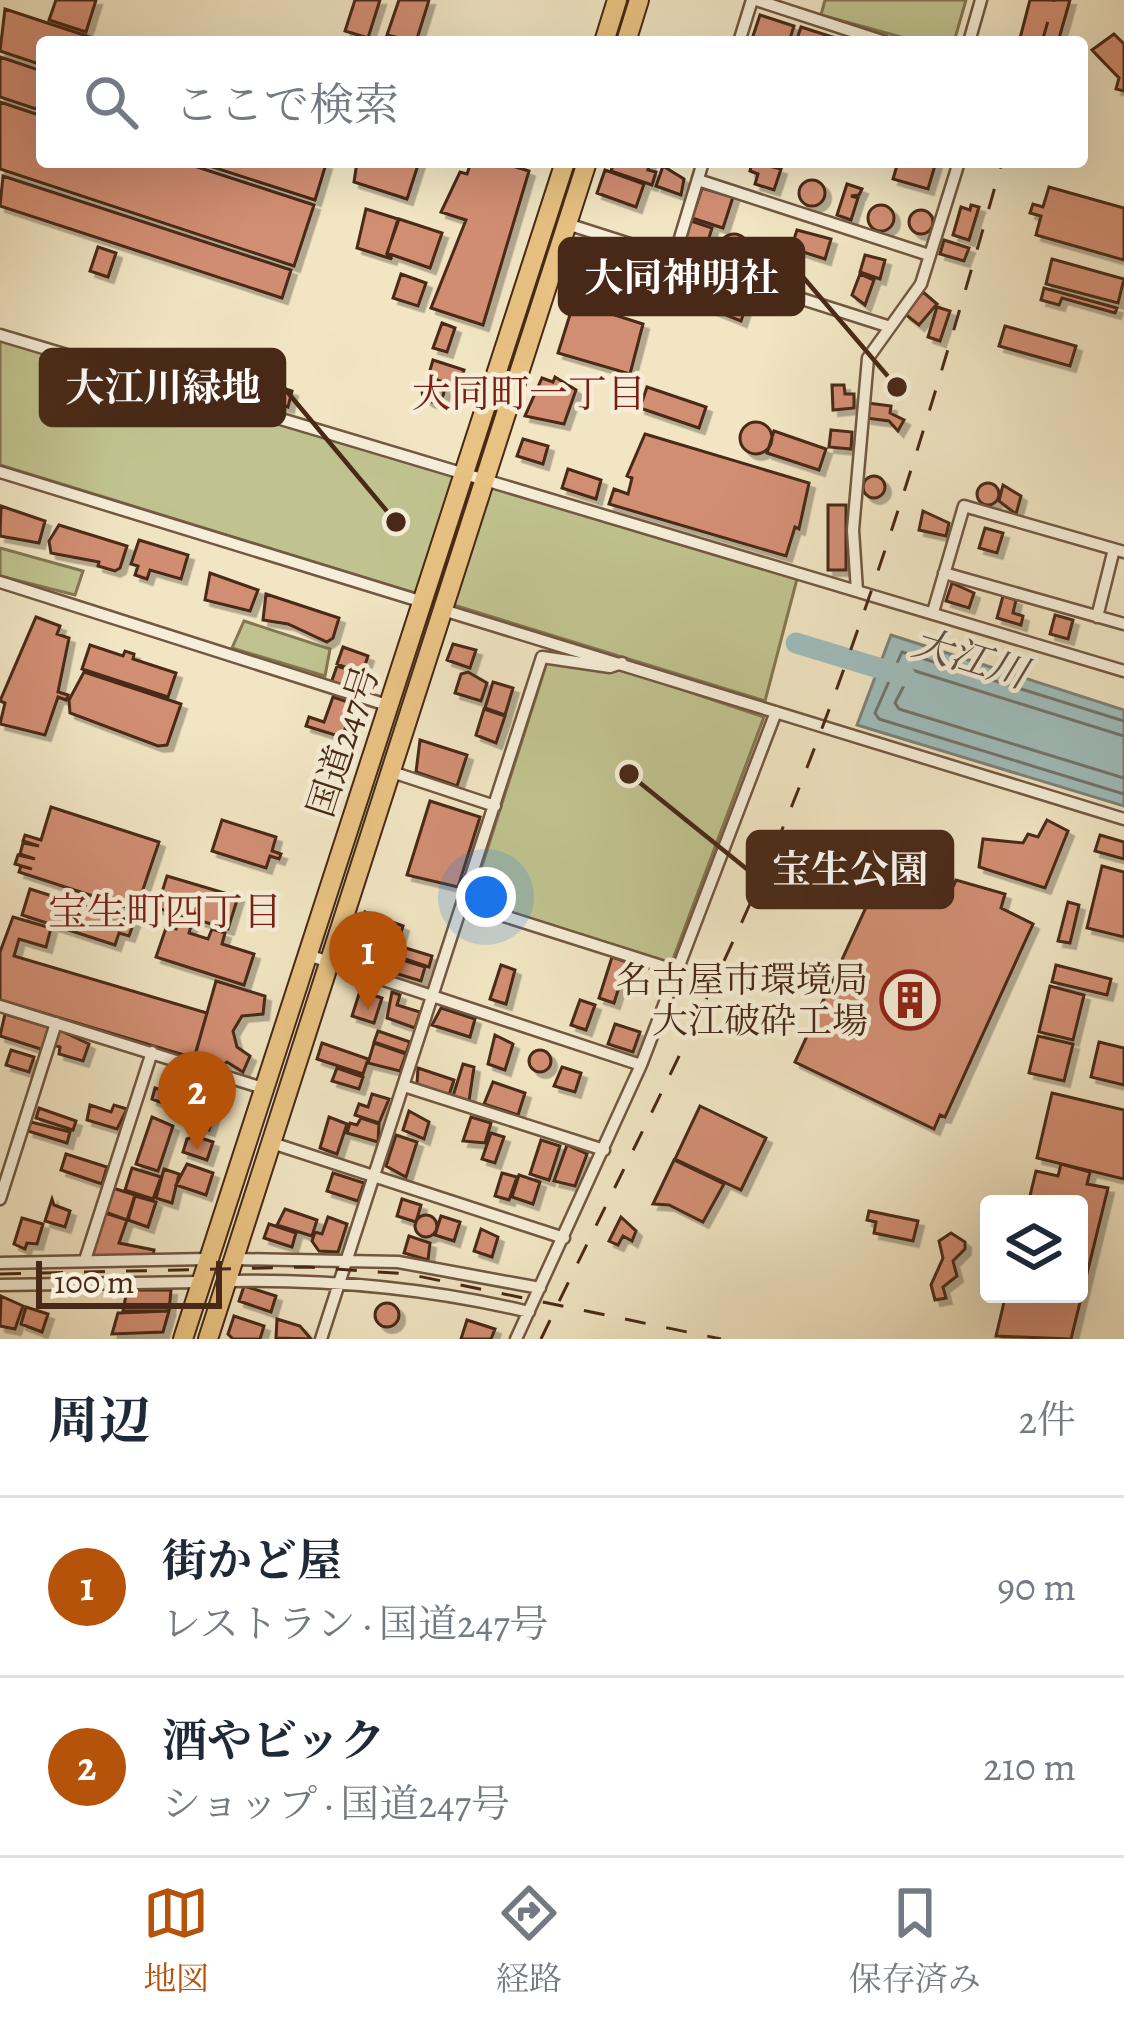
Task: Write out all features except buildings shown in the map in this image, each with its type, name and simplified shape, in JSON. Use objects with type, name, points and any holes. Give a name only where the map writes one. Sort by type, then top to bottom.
[{"type":"highway","points":[[606,36],[617,0]]},
{"type":"highway","points":[[628,36],[639,0]]},
{"type":"highway","name":"国道247号","points":[[183,1339],[563,168]]},
{"type":"highway","name":"国道247号","points":[[208,1339],[585,168]]},
{"type":"street","points":[[741,36],[754,0],[865,36]]},
{"type":"street","points":[[971,36],[981,0]]},
{"type":"street","points":[[674,258],[701,168]]},
{"type":"street","points":[[857,591],[853,530],[868,358],[921,284],[957,168]]},
{"type":"street","points":[[698,180],[929,255]]},
{"type":"street","points":[[547,219],[887,326]]},
{"type":"street","points":[[0,335],[1124,671]]},
{"type":"street","points":[[0,472],[423,602]]},
{"type":"street","points":[[933,612],[964,506],[1119,551],[1097,617]]},
{"type":"street","points":[[944,573],[1124,624]]},
{"type":"street","points":[[0,582],[390,706]]},
{"type":"street","points":[[443,610],[1124,819]]},
{"type":"street","points":[[321,1339],[542,657],[610,667],[622,663]]},
{"type":"street","points":[[515,1339],[641,1065],[776,712]]},
{"type":"street","points":[[392,772],[494,806]]},
{"type":"street","points":[[463,903],[677,971]]},
{"type":"street","points":[[308,955],[641,1065]]},
{"type":"street","points":[[0,1006],[266,1089]]},
{"type":"street","points":[[0,1199],[56,1023]]},
{"type":"street","points":[[85,1260],[152,1052]]},
{"type":"street","points":[[404,1086],[604,1150]]},
{"type":"street","points":[[272,1143],[564,1238]]},
{"type":"street","points":[[234,1259],[349,1258],[540,1288]]},
{"type":"street","points":[[0,1263],[207,1259]]},
{"type":"street","points":[[227,1281],[340,1282],[450,1293],[529,1312]]},
{"type":"street","points":[[0,1285],[200,1282]]},
{"type":"green space","points":[[825,0],[966,0],[956,36],[897,36],[821,15]]},
{"type":"green space","points":[[0,339],[797,579],[765,701],[0,465]]},
{"type":"green space","points":[[0,548],[83,571],[75,595],[0,576]]},
{"type":"green space","points":[[244,621],[330,649],[325,676],[232,648]]},
{"type":"green space","points":[[547,662],[624,670],[764,717],[673,959],[666,962],[477,901],[474,891]]},
{"type":"water","points":[[891,635],[1124,710],[1124,806],[857,725]]},
{"type":"waterway","name":"大江川","points":[[796,643],[905,676]]},
{"type":"railway","points":[[1044,36],[1054,0]]},
{"type":"railway","points":[[541,1339],[703,1006],[793,803],[853,645],[906,485],[1000,168]]},
{"type":"railway","points":[[0,1274],[306,1267],[408,1274],[721,1339]]},
{"type":"place","name":"大同神明社","points":[[897,387]]},
{"type":"place","name":"大江川緑地","points":[[396,522]]},
{"type":"place","name":"宝生公園","points":[[629,774]]},
{"type":"place","name":"名古屋市環境局 大江破砕工場","points":[[910,1000]]},
{"type":"place","name":"街かど屋","points":[[368,1010]]},
{"type":"place","name":"酒やビック","points":[[197,1150]]},
{"type":"district","name":"大同町一丁目","points":[[529,393]]},
{"type":"district","name":"宝生町四丁目","points":[[165,911]]}]
